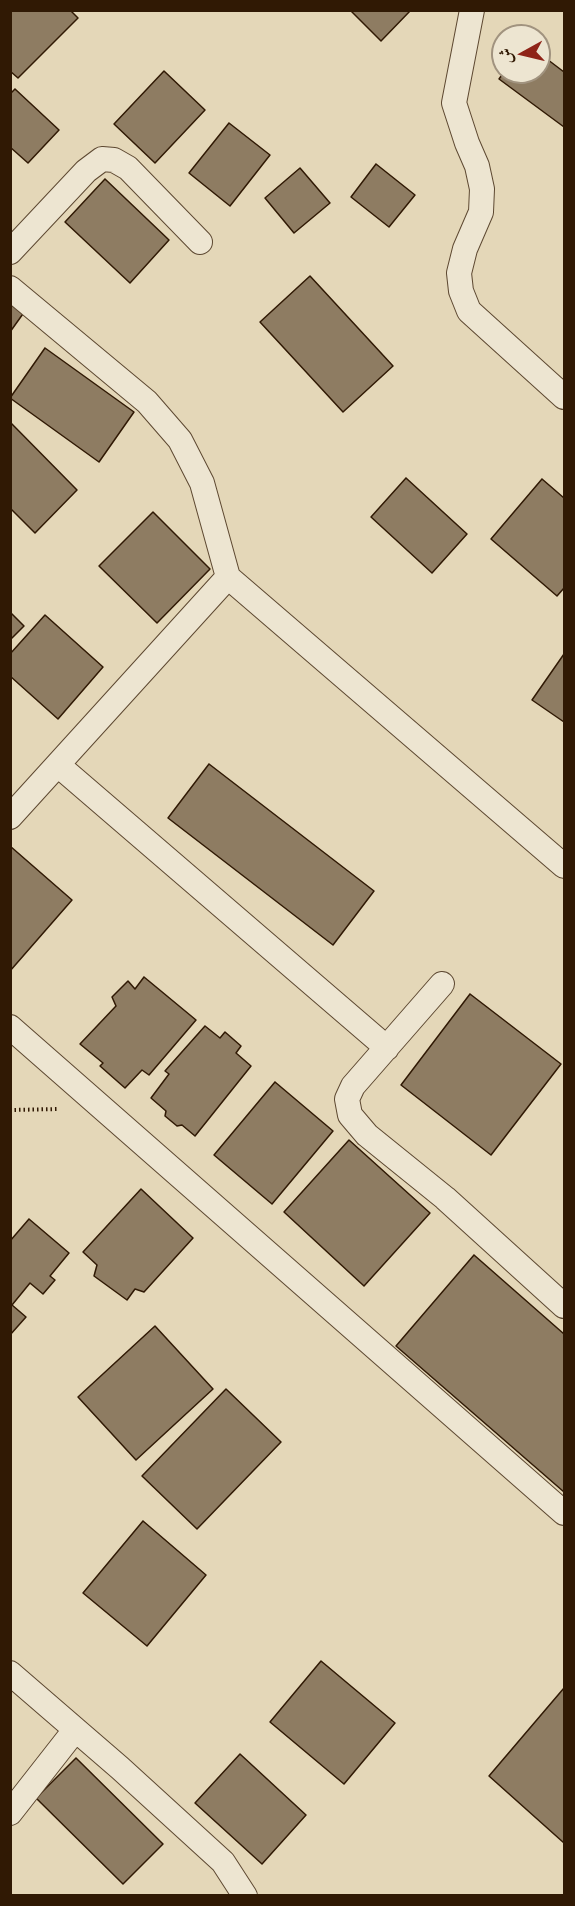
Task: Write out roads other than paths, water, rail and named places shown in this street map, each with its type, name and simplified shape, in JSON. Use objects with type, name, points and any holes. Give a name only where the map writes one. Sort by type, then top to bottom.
[{"type":"street","points":[[472,10],[454,103],[477,166],[482,189],[480,212],[465,249],[459,273],[461,291],[469,311],[564,397]]},
{"type":"street","points":[[10,252],[86,171],[102,159],[114,160],[128,168],[200,242]]},
{"type":"street","points":[[10,288],[147,402],[180,440],[202,483],[228,577],[564,866]]},
{"type":"street","points":[[10,817],[228,577]]},
{"type":"street","points":[[58,765],[387,1047]]},
{"type":"street","points":[[442,984],[354,1086],[347,1099],[350,1115],[367,1135],[445,1198],[564,1306]]},
{"type":"street","points":[[10,1028],[564,1513]]},
{"type":"street","points":[[10,1673],[223,1862],[245,1896]]},
{"type":"street","points":[[10,1813],[75,1730]]}]
